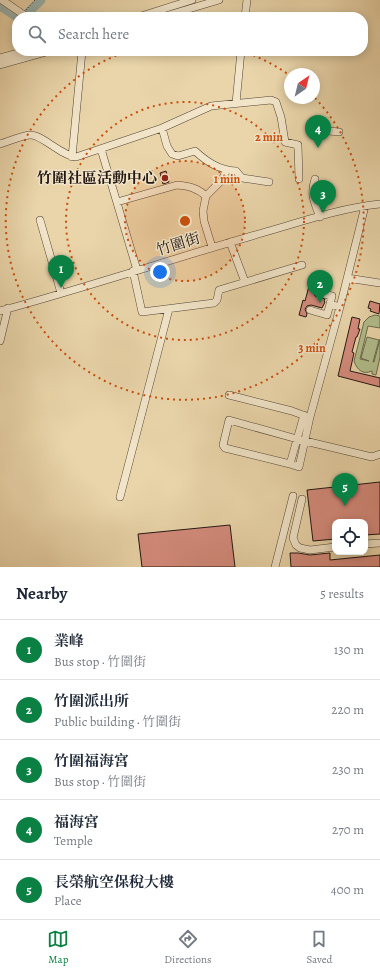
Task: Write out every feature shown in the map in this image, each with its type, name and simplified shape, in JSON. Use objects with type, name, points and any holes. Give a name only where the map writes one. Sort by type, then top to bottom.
[{"type":"street","points":[[2,0],[20,12]]},
{"type":"street","points":[[154,12],[192,0]]},
{"type":"street","points":[[179,12],[219,0]]},
{"type":"street","points":[[246,12],[247,0]]},
{"type":"street","points":[[0,58],[12,55]]},
{"type":"street","points":[[0,65],[32,56]]},
{"type":"street","points":[[72,157],[82,56]]},
{"type":"street","points":[[236,103],[241,56]]},
{"type":"street","points":[[0,144],[31,135],[72,157],[76,157],[101,150],[162,128],[211,106],[271,100],[276,102],[281,117],[285,142],[298,144],[300,179]]},
{"type":"street","points":[[162,128],[167,146],[172,154],[178,156],[195,151],[206,161],[226,171],[236,171],[242,178],[270,182]]},
{"type":"street","points":[[320,130],[339,132]]},
{"type":"street","points":[[101,150],[135,271],[142,312],[214,303],[217,300],[219,290],[302,265]]},
{"type":"street","points":[[212,247],[204,221],[203,210],[206,196],[222,180],[226,171]]},
{"type":"street","points":[[315,179],[312,187],[312,196],[320,217]]},
{"type":"street","points":[[116,202],[177,185],[187,186],[199,190],[206,196]]},
{"type":"street","name":"竹圍街","points":[[0,311],[212,247],[320,217],[365,206],[380,204]]},
{"type":"street","points":[[290,464],[297,439],[307,416],[340,307],[365,206]]},
{"type":"street","points":[[40,220],[61,293]]},
{"type":"street","points":[[230,242],[245,282]]},
{"type":"street","points":[[347,278],[380,283]]},
{"type":"street","points":[[310,310],[327,315],[332,296],[319,292]]},
{"type":"street","points":[[330,304],[340,307]]},
{"type":"street","points":[[0,341],[8,308]]},
{"type":"street","points":[[120,497],[169,309]]},
{"type":"street","points":[[229,395],[307,416]]},
{"type":"street","points":[[307,416],[305,441],[299,467],[225,448],[223,444],[229,420],[297,439],[305,441],[372,457],[380,454]]},
{"type":"street","points":[[275,567],[293,496]]},
{"type":"street","points":[[302,499],[293,538],[296,545],[300,548],[310,550],[332,547]]},
{"type":"street","points":[[368,544],[380,543]]},
{"type":"path","points":[[27,12],[35,0]]},
{"type":"green space","points":[[375,315],[380,316],[380,328],[368,326],[360,359],[369,361],[361,358],[367,337],[379,340],[374,362],[380,339],[380,357],[376,375],[372,374],[372,371],[361,371],[354,361],[364,322],[369,317]]},
{"type":"building","name":"竹圍社區活動中心","points":[[166,171],[169,182],[163,184],[160,173]]},
{"type":"building","points":[[309,286],[316,288],[314,292],[315,296],[325,299],[325,302],[322,308],[311,305],[307,306],[305,309],[307,314],[306,317],[299,315]]},
{"type":"building","points":[[370,301],[380,304],[379,314],[370,311],[371,309],[368,308]]},
{"type":"building","points":[[352,317],[360,319],[358,329],[360,329],[352,352],[354,353],[350,371],[380,378],[380,387],[338,376]]},
{"type":"building","points":[[380,482],[380,534],[368,535],[368,519],[332,519],[332,539],[313,541],[307,490]]},
{"type":"building","points":[[230,525],[235,567],[142,567],[138,534]]},
{"type":"building","points":[[290,553],[310,555],[330,553],[330,560],[380,555],[380,567],[291,567]]},
{"type":"waterway","points":[[29,12],[41,0]]},
{"type":"waterway","points":[[0,6],[12,14]]},
{"type":"place","name":"福海宮","points":[[318,148]]},
{"type":"place","name":"竹圍社區活動中心","points":[[165,178]]},
{"type":"place","name":"竹圍福海宮","points":[[323,213]]},
{"type":"place","name":"業峰","points":[[61,288]]},
{"type":"place","name":"竹圍派出所","points":[[320,303]]},
{"type":"place","name":"長榮航空保稅大樓","points":[[345,506]]}]
